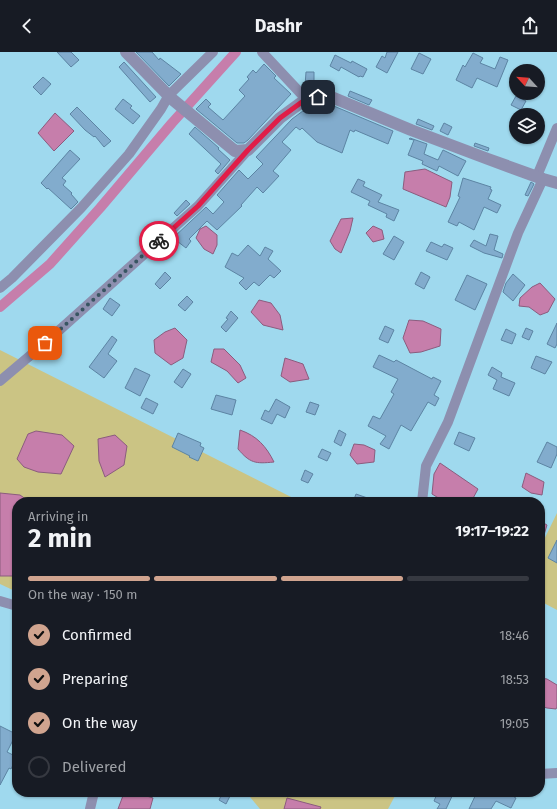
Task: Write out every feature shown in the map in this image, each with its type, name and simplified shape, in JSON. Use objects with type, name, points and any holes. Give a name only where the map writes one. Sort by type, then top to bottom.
[{"type":"street","points":[[126,52],[170,97],[234,151],[248,150]]},
{"type":"street","points":[[0,288],[12,278],[81,208],[129,154],[170,97],[213,52]]},
{"type":"street","points":[[262,52],[306,99]]},
{"type":"street","points":[[0,381],[198,206],[248,150],[280,118],[306,99],[329,96],[488,160],[557,183]]},
{"type":"street","points":[[423,497],[426,466],[448,422],[540,178],[557,128]]},
{"type":"street","points":[[0,601],[12,605]]},
{"type":"street","points":[[545,774],[557,773]]},
{"type":"street","points":[[90,809],[93,797]]},
{"type":"shaded area","points":[[55,113],[74,131],[54,151],[38,133]]},
{"type":"shaded area","points":[[425,169],[452,182],[450,197],[446,207],[403,189],[405,172]]},
{"type":"shaded area","points":[[353,218],[350,231],[341,253],[335,249],[330,241],[341,219]]},
{"type":"shaded area","points":[[206,226],[217,235],[217,245],[213,254],[204,249],[196,238],[200,229]]},
{"type":"shaded area","points":[[373,226],[382,230],[384,239],[373,242],[366,233]]},
{"type":"shaded area","points":[[540,283],[555,299],[548,312],[540,315],[529,307],[519,306],[520,298],[532,287]]},
{"type":"shaded area","points":[[259,300],[271,303],[280,315],[283,330],[263,325],[251,312]]},
{"type":"shaded area","points":[[409,320],[423,321],[441,329],[440,346],[421,352],[410,353],[403,338]]},
{"type":"shaded area","points":[[175,328],[187,340],[183,358],[171,365],[155,353],[154,340],[165,332]]},
{"type":"shaded area","points":[[214,349],[224,349],[240,365],[246,378],[238,383],[227,371],[211,362]]},
{"type":"shaded area","points":[[0,350],[291,497],[12,497],[12,590],[0,584]]},
{"type":"shaded area","points":[[285,358],[303,364],[309,379],[290,382],[281,376]]},
{"type":"shaded area","points":[[240,430],[251,435],[260,442],[268,451],[274,462],[253,462],[242,454],[238,449]]},
{"type":"shaded area","points":[[36,431],[62,435],[74,446],[61,474],[38,472],[24,467],[17,459],[28,434]]},
{"type":"shaded area","points":[[115,435],[127,446],[124,465],[105,477],[99,461],[98,439]]},
{"type":"shaded area","points":[[354,444],[364,445],[375,450],[374,462],[357,464],[350,455]]},
{"type":"shaded area","points":[[440,463],[478,489],[474,497],[437,497],[432,494],[434,474]]},
{"type":"shaded area","points":[[526,473],[544,482],[542,495],[531,493],[522,487]]},
{"type":"shaded area","points":[[0,493],[20,495],[23,497],[12,497],[12,576],[0,576]]},
{"type":"shaded area","points":[[557,513],[557,610],[545,604],[545,538]]},
{"type":"shaded area","points":[[545,679],[557,685],[557,707],[556,709],[545,707]]},
{"type":"shaded area","points":[[122,797],[153,798],[150,809],[118,809]]},
{"type":"shaded area","points":[[250,797],[394,797],[388,809],[260,809]]},
{"type":"shaded area","points":[[287,798],[321,807],[320,809],[284,809]]},
{"type":"building","points":[[57,52],[71,52],[79,60],[71,67]]},
{"type":"building","points":[[136,52],[152,52],[159,60],[160,58],[181,74],[169,86]]},
{"type":"building","points":[[387,52],[398,52],[387,73],[376,67],[382,56],[385,58]]},
{"type":"building","points":[[419,53],[431,59],[423,74],[411,69]]},
{"type":"building","points":[[473,53],[483,58],[480,63],[495,69],[500,57],[508,60],[497,87],[477,78],[472,88],[456,80],[463,65],[465,67]]},
{"type":"building","points":[[335,55],[351,63],[352,61],[367,69],[363,77],[359,77],[341,67],[339,71],[330,66]]},
{"type":"building","points":[[124,62],[156,97],[150,102],[119,67]]},
{"type":"building","points":[[264,64],[276,76],[274,78],[291,94],[248,140],[244,143],[237,143],[196,109],[206,99],[211,104],[208,107],[223,120],[245,96],[239,90],[249,79],[247,77],[253,70],[256,73]]},
{"type":"building","points":[[306,72],[314,72],[314,86],[305,86]]},
{"type":"building","points":[[43,77],[51,84],[41,95],[33,87]]},
{"type":"building","points":[[350,91],[372,100],[369,105],[348,96]]},
{"type":"building","points":[[123,99],[132,106],[130,108],[140,116],[133,124],[115,109]]},
{"type":"building","points":[[514,100],[526,101],[522,108],[517,108],[511,105]]},
{"type":"building","points":[[329,104],[393,131],[388,144],[355,130],[354,132],[350,130],[342,153],[317,142],[302,128],[300,130],[296,127],[282,142],[291,150],[273,171],[279,176],[263,193],[257,187],[241,205],[242,206],[217,230],[207,221],[189,239],[191,241],[186,248],[173,238],[206,207],[213,214],[224,202],[217,195],[239,170],[248,179],[263,164],[256,157],[292,119],[307,108]]},
{"type":"building","points":[[77,107],[111,141],[104,147],[95,136],[94,137],[85,130],[70,114]]},
{"type":"building","points":[[418,119],[434,126],[432,130],[416,124]]},
{"type":"building","points":[[444,123],[452,127],[448,135],[440,131]]},
{"type":"building","points":[[195,127],[230,160],[218,174],[215,171],[221,164],[189,134]]},
{"type":"building","points":[[410,138],[427,144],[424,154],[438,160],[443,150],[466,161],[458,176],[439,166],[437,171],[422,164],[423,161],[408,155],[414,140],[409,139]]},
{"type":"building","points":[[475,143],[489,148],[488,151],[474,146]]},
{"type":"building","points":[[70,150],[80,159],[62,178],[66,181],[63,185],[72,193],[71,194],[78,202],[71,209],[41,183]]},
{"type":"building","points":[[463,178],[491,187],[490,189],[492,190],[488,199],[501,205],[497,213],[484,207],[474,230],[459,222],[457,226],[448,222],[460,197],[458,196]]},
{"type":"building","points":[[358,179],[365,182],[363,186],[382,195],[378,202],[399,210],[394,221],[386,217],[387,214],[368,205],[370,201],[351,192]]},
{"type":"building","points":[[531,182],[534,184],[528,196],[525,195]]},
{"type":"building","points":[[186,200],[190,204],[177,216],[174,213]]},
{"type":"building","points":[[490,234],[498,236],[494,250],[503,254],[502,258],[484,253],[470,246],[474,240],[486,246]]},
{"type":"building","points":[[394,236],[404,242],[394,260],[383,254]]},
{"type":"building","points":[[431,242],[442,247],[444,244],[453,248],[447,260],[426,251]]},
{"type":"building","points":[[248,245],[260,256],[265,247],[273,251],[268,259],[281,271],[274,278],[270,275],[259,286],[254,282],[246,290],[239,283],[244,278],[225,267],[232,253],[238,256]]},
{"type":"building","points":[[165,272],[171,278],[160,289],[155,284]]},
{"type":"building","points":[[421,272],[430,277],[424,289],[415,284]]},
{"type":"building","points":[[513,274],[525,285],[513,301],[503,292],[506,283]]},
{"type":"building","points":[[467,275],[487,284],[475,310],[455,300]]},
{"type":"building","points":[[187,296],[193,302],[185,311],[178,305]]},
{"type":"building","points":[[110,298],[120,305],[112,316],[103,309]]},
{"type":"building","points":[[231,311],[238,318],[226,332],[221,327],[228,319],[226,318]]},
{"type":"building","points":[[557,323],[557,344],[555,348],[547,344]]},
{"type":"building","points":[[385,326],[394,330],[388,343],[379,339]]},
{"type":"building","points":[[526,328],[533,331],[529,340],[522,337]]},
{"type":"building","points":[[506,329],[516,334],[512,344],[501,340]]},
{"type":"building","points":[[112,336],[117,340],[108,354],[117,361],[104,378],[89,367]]},
{"type":"building","points":[[379,355],[394,362],[396,360],[432,379],[433,377],[441,381],[434,395],[439,398],[435,406],[428,402],[411,431],[401,425],[389,449],[380,444],[386,436],[368,426],[373,416],[380,419],[394,394],[391,392],[398,379],[373,367]]},
{"type":"building","points":[[536,356],[552,362],[545,374],[531,368]]},
{"type":"building","points":[[492,367],[502,373],[501,377],[515,383],[509,396],[493,389],[497,380],[488,375]]},
{"type":"building","points":[[135,368],[150,375],[140,396],[125,388]]},
{"type":"building","points":[[183,369],[191,374],[182,388],[174,382]]},
{"type":"building","points":[[216,395],[236,400],[232,415],[211,409]]},
{"type":"building","points":[[146,398],[158,404],[153,414],[141,408]]},
{"type":"building","points":[[276,399],[290,407],[285,418],[277,414],[272,424],[261,419],[265,410],[269,412]]},
{"type":"building","points":[[310,402],[319,405],[315,415],[306,412]]},
{"type":"building","points":[[339,430],[346,434],[341,446],[334,442]]},
{"type":"building","points":[[459,432],[475,438],[469,451],[454,444]]},
{"type":"building","points":[[178,433],[201,443],[200,446],[204,448],[198,461],[172,447]]},
{"type":"building","points":[[547,442],[557,447],[557,454],[551,468],[537,462]]},
{"type":"building","points":[[322,449],[331,453],[327,461],[318,457]]},
{"type":"building","points":[[305,470],[313,474],[308,483],[301,480]]},
{"type":"building","points":[[356,494],[365,497],[355,497]]},
{"type":"building","points":[[557,540],[557,563],[548,558]]},
{"type":"building","points":[[0,726],[12,732],[12,742],[7,752],[12,754],[12,767],[11,769],[9,768],[0,785]]},
{"type":"building","points":[[220,797],[230,797],[226,804],[219,800]]},
{"type":"building","points":[[436,797],[452,797],[446,809],[437,809],[440,804],[434,801]]},
{"type":"building","points":[[475,797],[516,798],[511,808],[496,801],[491,809],[469,809]]},
{"type":"waterway","points":[[0,307],[50,264],[172,123],[236,52]]},
{"type":"way so far","points":[[45,343],[159,241]]},
{"type":"route","points":[[159,241],[198,206],[248,150],[280,118],[306,99],[318,97]]}]
